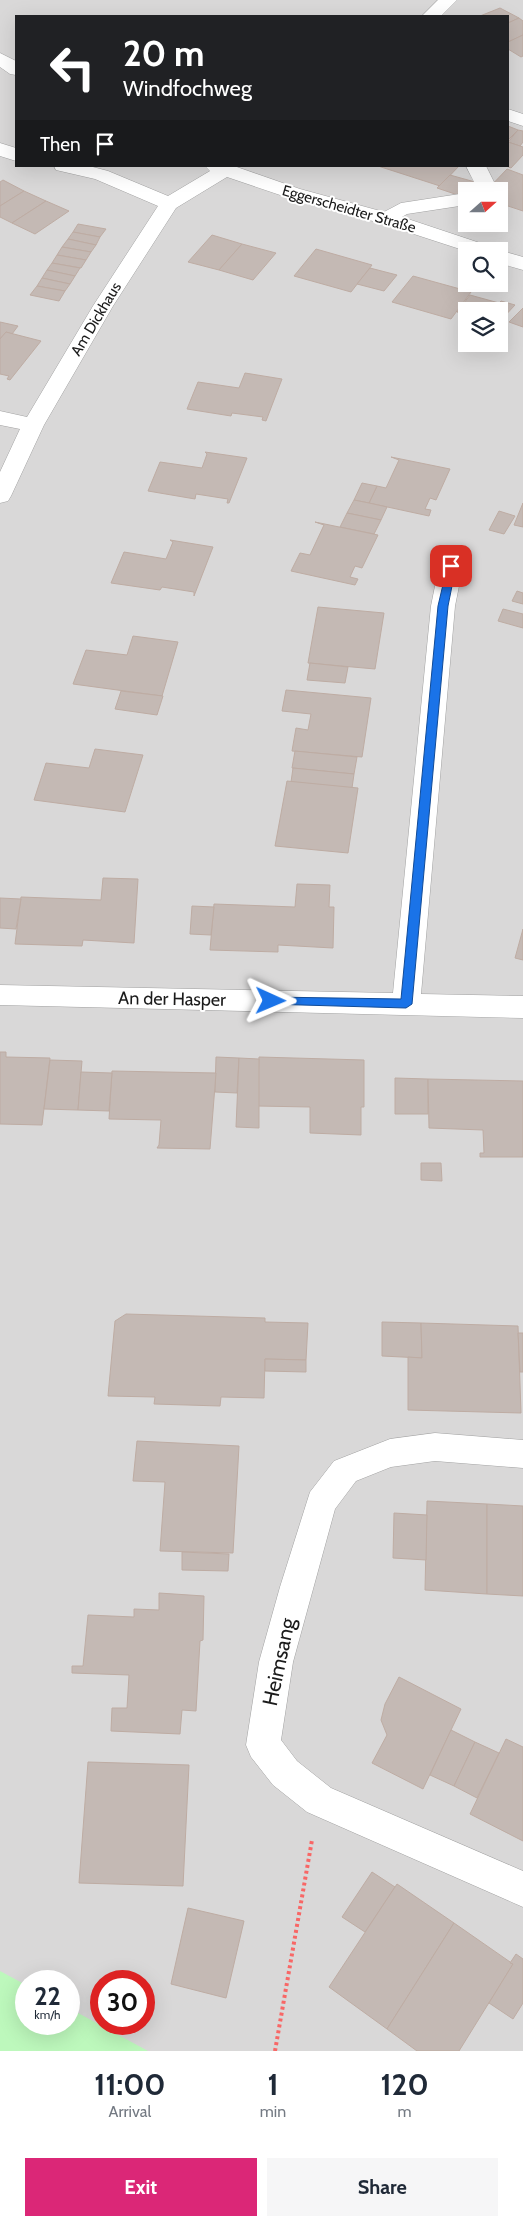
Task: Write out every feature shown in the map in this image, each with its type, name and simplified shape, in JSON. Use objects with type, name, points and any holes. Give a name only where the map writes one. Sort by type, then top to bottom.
[{"type":"street","points":[[432,15],[448,0]]},
{"type":"street","points":[[0,58],[15,69]]},
{"type":"street","points":[[509,115],[523,120]]},
{"type":"street","points":[[0,149],[15,155]]},
{"type":"street","points":[[67,167],[101,175],[170,204]]},
{"type":"street","points":[[476,167],[484,182]]},
{"type":"street","name":"Am Dickhaus","points":[[0,496],[33,425],[103,306],[170,204],[219,168]]},
{"type":"street","name":"Eggerscheidter Straße","points":[[219,168],[293,193],[387,219],[458,242]]},
{"type":"street","points":[[387,219],[401,209],[458,200]]},
{"type":"street","points":[[508,259],[523,264]]},
{"type":"street","points":[[0,418],[33,425]]},
{"type":"street","points":[[406,1004],[442,616],[451,566]]},
{"type":"street","name":"An der Hasper","points":[[0,996],[523,1007]]},
{"type":"street","name":"Heimsang","points":[[523,1454],[435,1447],[390,1453],[344,1471],[321,1502],[276,1662],[262,1745],[285,1773],[319,1800],[523,1889]]},
{"type":"path","points":[[275,2051],[319,1800]]},
{"type":"shaded area","points":[[0,0],[523,0],[523,2051],[0,2051]]},
{"type":"green space","points":[[0,1971],[15,1979],[15,2035],[80,2035],[80,2014],[90,2019],[90,2035],[119,2035],[148,2051],[0,2051]]},
{"type":"building","points":[[500,8],[519,18],[509,23],[509,15],[482,15]]},
{"type":"building","points":[[519,18],[523,21],[523,35],[509,42],[509,23]]},
{"type":"building","points":[[523,35],[523,56],[521,57],[509,50],[509,42]]},
{"type":"building","points":[[509,126],[518,130],[509,139]]},
{"type":"building","points":[[518,130],[523,131],[523,142],[520,146],[509,141]]},
{"type":"building","points":[[509,142],[523,147],[523,155],[511,168],[508,167]]},
{"type":"building","points":[[381,167],[458,167],[440,186]]},
{"type":"building","points":[[507,169],[523,175],[523,211],[508,206],[508,182],[495,182]]},
{"type":"building","points":[[450,175],[475,182],[458,182],[458,195],[437,188]]},
{"type":"building","points":[[3,180],[24,191],[0,206],[0,182]]},
{"type":"building","points":[[24,191],[46,201],[12,223],[0,217],[0,206]]},
{"type":"building","points":[[46,201],[69,211],[35,234],[12,223]]},
{"type":"building","points":[[78,224],[106,229],[100,237],[73,232]]},
{"type":"building","points":[[73,232],[100,237],[96,245],[68,239]]},
{"type":"building","points":[[212,235],[242,244],[219,270],[188,262]]},
{"type":"building","points":[[68,239],[96,245],[91,252],[62,247]]},
{"type":"building","points":[[242,244],[276,253],[253,280],[219,270]]},
{"type":"building","points":[[62,247],[91,252],[86,260],[57,255]]},
{"type":"building","points":[[316,249],[372,265],[351,292],[294,276]]},
{"type":"building","points":[[57,255],[86,260],[81,268],[52,263]]},
{"type":"building","points":[[52,263],[80,268],[75,276],[47,270]]},
{"type":"building","points":[[370,268],[397,275],[384,291],[357,284]]},
{"type":"building","points":[[47,270],[75,276],[70,284],[42,278]]},
{"type":"building","points":[[413,276],[458,288],[458,292],[471,292],[464,302],[458,302],[458,310],[451,319],[392,302]]},
{"type":"building","points":[[42,278],[70,284],[65,291],[37,286]]},
{"type":"building","points":[[37,286],[65,291],[59,301],[30,295]]},
{"type":"building","points":[[470,295],[495,302],[465,302]]},
{"type":"building","points":[[508,303],[515,305],[508,312]]},
{"type":"building","points":[[523,308],[523,327],[509,322]]},
{"type":"building","points":[[0,322],[18,326],[12,334],[6,332],[0,339]]},
{"type":"building","points":[[6,332],[41,341],[10,380],[7,379],[9,376],[0,374],[0,339]]},
{"type":"building","points":[[245,373],[282,379],[266,421],[262,420],[263,417],[232,413],[231,416],[187,409],[198,382],[239,388]]},
{"type":"building","points":[[205,452],[247,458],[229,503],[227,503],[228,499],[196,494],[195,499],[148,491],[160,462],[202,468],[207,454]]},
{"type":"building","points":[[391,457],[450,469],[436,500],[430,498],[425,509],[431,510],[429,516],[369,503],[377,486],[386,488],[399,460]]},
{"type":"building","points":[[362,483],[377,486],[369,503],[354,500]]},
{"type":"building","points":[[354,500],[387,507],[381,520],[347,513]]},
{"type":"building","points":[[523,503],[523,527],[514,525]]},
{"type":"building","points":[[499,511],[515,516],[504,534],[489,530]]},
{"type":"building","points":[[347,513],[381,520],[374,534],[340,527]]},
{"type":"building","points":[[315,522],[378,535],[362,568],[355,566],[350,577],[358,579],[355,585],[291,571],[300,553],[310,555],[324,525]]},
{"type":"building","points":[[170,540],[213,547],[194,596],[194,592],[162,587],[160,590],[111,583],[124,552],[166,559],[173,542]]},
{"type":"building","points":[[517,591],[523,593],[523,604],[512,601]]},
{"type":"building","points":[[318,607],[384,613],[375,669],[308,663]]},
{"type":"building","points":[[503,609],[523,614],[523,628],[498,621]]},
{"type":"building","points":[[133,636],[178,642],[162,696],[73,684],[86,650],[127,655]]},
{"type":"building","points":[[310,663],[348,667],[345,683],[307,680]]},
{"type":"building","points":[[286,690],[371,698],[362,757],[292,751],[296,728],[308,730],[311,714],[282,711]]},
{"type":"building","points":[[121,691],[163,696],[157,715],[115,709]]},
{"type":"building","points":[[95,749],[143,755],[125,812],[34,800],[46,763],[89,768]]},
{"type":"building","points":[[295,751],[357,757],[354,774],[292,768]]},
{"type":"building","points":[[293,768],[354,774],[352,788],[291,782]]},
{"type":"building","points":[[287,781],[358,788],[348,853],[275,846]]},
{"type":"building","points":[[103,878],[138,879],[134,943],[83,940],[82,946],[15,944],[21,897],[101,900]]},
{"type":"building","points":[[297,884],[330,885],[329,907],[334,907],[333,948],[278,945],[278,952],[210,950],[214,904],[295,907]]},
{"type":"building","points":[[0,898],[21,899],[16,929],[0,928]]},
{"type":"building","points":[[192,906],[214,907],[211,935],[190,934]]},
{"type":"building","points":[[523,929],[523,960],[515,958]]},
{"type":"building","points":[[0,1052],[6,1052],[6,1057],[50,1058],[42,1125],[0,1124]]},
{"type":"building","points":[[216,1057],[239,1058],[237,1093],[215,1092]]},
{"type":"building","points":[[259,1057],[364,1060],[364,1107],[361,1107],[361,1135],[310,1133],[310,1107],[257,1106]]},
{"type":"building","points":[[239,1058],[259,1059],[259,1128],[236,1127]]},
{"type":"building","points":[[50,1060],[82,1061],[78,1110],[44,1109]]},
{"type":"building","points":[[112,1071],[216,1073],[210,1149],[157,1148],[159,1145],[161,1120],[109,1119]]},
{"type":"building","points":[[81,1072],[112,1073],[109,1111],[78,1110]]},
{"type":"building","points":[[395,1078],[428,1079],[428,1114],[395,1114]]},
{"type":"building","points":[[428,1079],[523,1081],[523,1157],[480,1157],[480,1153],[484,1153],[483,1130],[429,1128]]},
{"type":"building","points":[[421,1163],[441,1163],[442,1181],[421,1180]]},
{"type":"building","points":[[126,1314],[265,1318],[265,1322],[308,1323],[306,1360],[265,1359],[264,1398],[221,1397],[220,1406],[154,1404],[155,1397],[108,1396],[115,1321]]},
{"type":"building","points":[[382,1322],[421,1323],[422,1358],[382,1356]]},
{"type":"building","points":[[421,1323],[518,1326],[521,1413],[408,1410],[408,1357],[422,1358]]},
{"type":"building","points":[[518,1333],[523,1333],[523,1372],[520,1372]]},
{"type":"building","points":[[265,1359],[306,1360],[306,1372],[265,1371]]},
{"type":"building","points":[[137,1441],[239,1446],[233,1553],[160,1551],[165,1482],[133,1481]]},
{"type":"building","points":[[427,1501],[487,1504],[487,1594],[425,1590]]},
{"type":"building","points":[[487,1504],[523,1506],[523,1596],[487,1594]]},
{"type":"building","points":[[394,1513],[427,1515],[426,1560],[393,1558]]},
{"type":"building","points":[[182,1552],[229,1554],[228,1571],[182,1570]]},
{"type":"building","points":[[159,1593],[204,1596],[203,1640],[200,1641],[196,1711],[182,1710],[180,1734],[111,1731],[112,1708],[127,1708],[129,1675],[72,1673],[72,1666],[83,1666],[88,1615],[134,1617],[134,1609],[159,1610]]},
{"type":"building","points":[[399,1677],[461,1709],[423,1789],[372,1763],[387,1735],[381,1720],[385,1704]]},
{"type":"building","points":[[451,1730],[475,1742],[454,1786],[430,1775]]},
{"type":"building","points":[[506,1739],[523,1747],[523,1841],[470,1814]]},
{"type":"building","points":[[475,1742],[499,1753],[477,1798],[454,1786]]},
{"type":"building","points":[[88,1762],[189,1765],[183,1886],[79,1883]]},
{"type":"building","points":[[372,1872],[395,1887],[365,1932],[342,1917]]},
{"type":"building","points":[[397,1884],[454,1923],[387,2029],[329,1987]]},
{"type":"building","points":[[188,1908],[244,1921],[226,1998],[171,1984]]},
{"type":"building","points":[[454,1923],[513,1964],[459,2051],[417,2051],[387,2029]]},
{"type":"building","points":[[516,1954],[523,1959],[523,2003],[513,2019],[489,2003],[513,1964],[510,1963]]},
{"type":"route","points":[[271,1001],[406,1004],[443,606],[451,566]]}]
